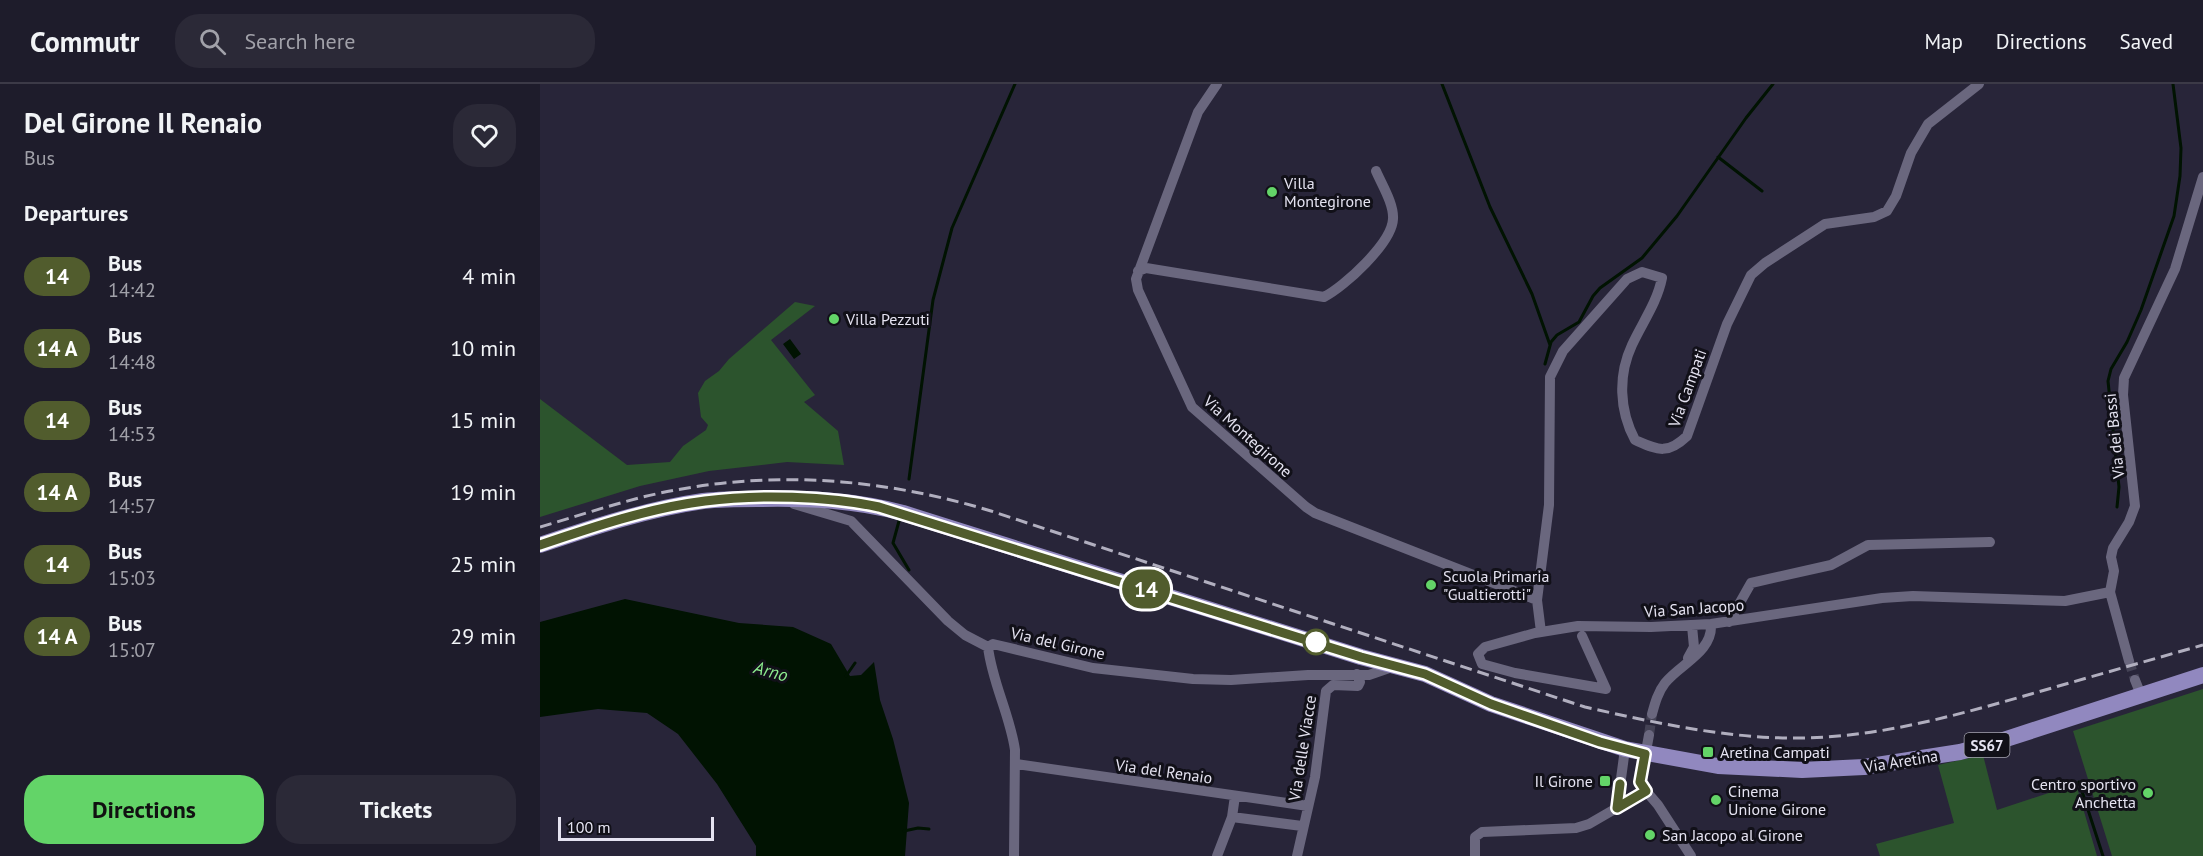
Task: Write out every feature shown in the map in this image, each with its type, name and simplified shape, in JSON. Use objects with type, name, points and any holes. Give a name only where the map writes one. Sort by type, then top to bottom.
[{"type":"main road","name":"SS67","points":[[540,545],[603,525],[705,501],[770,498],[824,499],[860,503],[903,513],[1361,657],[1425,674],[1491,704],[1624,749]]},
{"type":"main road","name":"Via Aretina","points":[[1624,749],[1706,764],[1762,769],[1802,771],[1864,767],[1960,752],[1997,742],[2138,688],[2203,675]]},
{"type":"street","name":"Via Montegirone","points":[[1217,84],[1198,112],[1136,279],[1138,290],[1192,407],[1315,513],[1537,600]]},
{"type":"street","name":"Via Campati","points":[[1541,632],[1537,600],[1549,505],[1550,376],[1563,351],[1627,279],[1642,272],[1662,278],[1656,299],[1631,347],[1623,373],[1622,387],[1625,414],[1635,440],[1664,449],[1676,447],[1687,436],[1726,324],[1751,275],[1765,263],[1826,224],[1874,217],[1887,211],[1896,196],[1911,153],[1928,124],[1979,84]]},
{"type":"street","points":[[1138,271],[1146,268],[1324,297],[1353,277],[1392,228],[1394,218],[1376,171]]},
{"type":"street","name":"Via dei Bassi","points":[[2129,661],[2110,592],[2114,571],[2110,557],[2113,548],[2130,522],[2135,506],[2123,395],[2124,378],[2175,269],[2203,177]]},
{"type":"street","name":"Via del Girone","points":[[770,498],[851,521],[948,621],[965,635],[988,646],[993,644],[1015,647],[1103,669],[1193,679],[1231,680],[1308,675],[1376,674],[1395,666]]},
{"type":"street","points":[[1729,622],[1751,583],[1831,566],[1868,545],[1990,542]]},
{"type":"street","name":"Via San Jacopo","points":[[1582,636],[1606,689],[1503,670],[1486,665],[1479,660],[1479,652],[1485,647],[1541,632],[1578,626],[1692,626],[1882,598],[1913,596],[2065,601],[2110,592]]},
{"type":"street","points":[[1652,714],[1662,688],[1704,646],[1711,633],[1711,624]]},
{"type":"street","points":[[1687,661],[1694,647],[1692,626]]},
{"type":"street","points":[[988,646],[1000,696],[1013,734],[1016,764],[1014,856]]},
{"type":"street","points":[[1357,674],[1361,657]]},
{"type":"street","name":"Via delle Viacce","points":[[1297,856],[1315,777],[1326,691],[1333,685],[1358,686],[1360,682],[1357,674]]},
{"type":"street","points":[[1649,735],[1640,782],[1691,856]]},
{"type":"street","points":[[1617,808],[1624,749]]},
{"type":"street","name":"Via del Renaio","points":[[1016,764],[1308,807]]},
{"type":"street","points":[[1475,856],[1475,837],[1482,832],[1576,828],[1646,791]]},
{"type":"street","points":[[1217,856],[1232,817],[1235,796]]},
{"type":"street","points":[[1232,817],[1302,826]]},
{"type":"green space","points":[[795,302],[815,306],[771,340],[815,395],[804,402],[838,431],[844,465],[787,462],[709,471],[640,486],[540,517],[540,399],[627,465],[670,462],[683,446],[706,430],[708,425],[701,417],[698,393],[705,381]]},
{"type":"green space","name":"Centro sportivo Anchetta","points":[[2203,689],[2203,856],[2112,856],[2073,731]]},
{"type":"green space","points":[[1983,755],[1997,810],[2076,784],[2097,856],[1880,856],[1876,844],[1954,823],[1938,765]]},
{"type":"water","points":[[790,339],[801,354],[794,359],[783,344]]},
{"type":"water","name":"Arno","points":[[625,599],[739,623],[793,627],[831,644],[850,676],[861,675],[874,662],[880,700],[893,739],[909,803],[905,856],[756,856],[756,846],[717,784],[678,734],[647,713],[598,709],[540,717],[540,622]]},
{"type":"waterway","points":[[909,479],[933,300],[952,228],[1015,84]]},
{"type":"waterway","points":[[1442,84],[1490,207],[1532,294],[1550,345]]},
{"type":"waterway","points":[[1545,364],[1551,342],[1557,335],[1579,322],[1600,288],[1642,258],[1677,216],[1746,118],[1773,84]]},
{"type":"waterway","points":[[2117,507],[2119,487],[2108,381],[2111,369],[2127,342],[2141,310],[2174,216],[2180,176],[2181,148],[2173,84]]},
{"type":"waterway","points":[[1718,157],[1762,191]]},
{"type":"waterway","points":[[899,521],[893,543],[909,570]]},
{"type":"waterway","points":[[846,676],[855,663]]},
{"type":"waterway","points":[[2079,782],[2103,856]]},
{"type":"waterway","points":[[904,831],[918,828],[929,829]]},
{"type":"tunnel","points":[[2129,661],[2135,680]]},
{"type":"tunnel","points":[[1649,735],[1652,714]]},
{"type":"railway","points":[[540,527],[642,497],[716,484],[756,480],[795,480],[874,485],[953,500],[991,511],[1585,707],[1719,733],[1774,738],[1830,737],[1914,724],[1996,704],[2203,645]]},
{"type":"bus line","name":"14","points":[[540,545],[603,525],[705,501],[807,498],[879,507],[1361,657],[1425,674],[1491,704],[1600,742],[1645,754],[1640,782],[1646,791],[1617,808],[1620,784]]},
{"type":"place","name":"Villa Montegirone","points":[[1272,192]]},
{"type":"place","name":"Villa Pezzuti","points":[[834,319]]},
{"type":"place","name":"Scuola Primaria \"Gualtierotti\"","points":[[1431,585]]},
{"type":"place","name":"Aretina Campati","points":[[1708,752]]},
{"type":"place","name":"Il Girone","points":[[1605,781]]},
{"type":"place","name":"Centro sportivo Anchetta","points":[[2148,793]]},
{"type":"place","name":"Cinema Unione Girone","points":[[1716,800]]},
{"type":"place","name":"San Jacopo al Girone","points":[[1650,835]]}]
